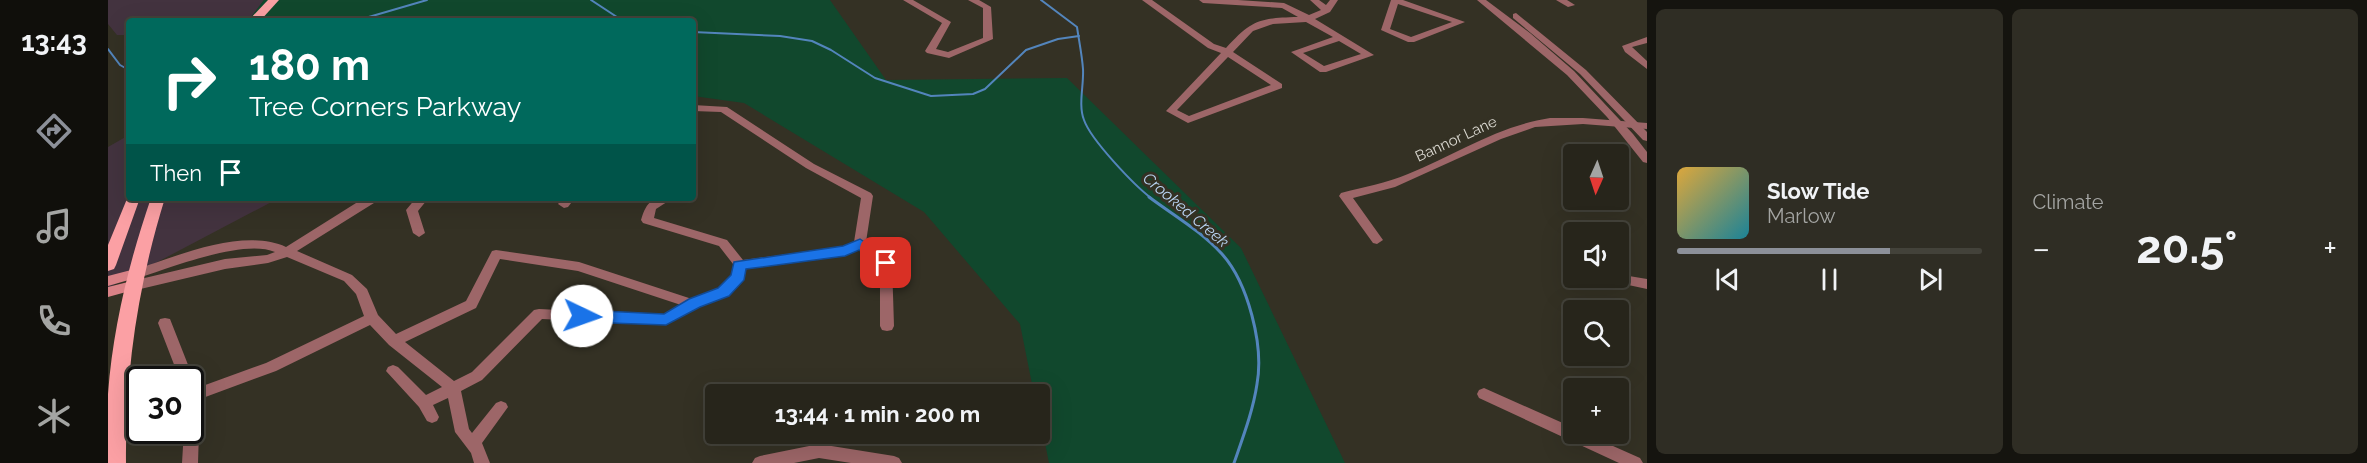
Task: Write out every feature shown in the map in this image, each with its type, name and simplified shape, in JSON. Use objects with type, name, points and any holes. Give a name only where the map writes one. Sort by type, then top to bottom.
[{"type":"main road","points":[[257,18],[274,0]]},
{"type":"main road","points":[[108,265],[132,201]]},
{"type":"main road","points":[[116,463],[117,380],[123,328],[133,280],[157,201]]},
{"type":"main road","points":[[108,281],[133,280]]},
{"type":"main road","points":[[108,292],[133,280]]},
{"type":"street","points":[[912,1],[947,22],[930,51],[949,55],[988,39],[987,7],[972,0]]},
{"type":"street","points":[[1146,0],[1210,46],[1227,52],[1279,86],[1188,120],[1171,111],[1227,52],[1252,28],[1279,20],[1308,19],[1327,10],[1334,0]]},
{"type":"street","points":[[1203,0],[1284,6],[1308,19],[1369,55],[1323,70],[1296,52],[1340,38]]},
{"type":"street","points":[[1314,0],[1327,10]]},
{"type":"street","points":[[1395,0],[1415,6],[1461,22],[1411,40],[1394,35],[1385,30],[1395,0]]},
{"type":"street","points":[[1481,0],[1536,43],[1620,124],[1647,160]]},
{"type":"street","points":[[1493,0],[1544,37],[1642,126],[1647,138]]},
{"type":"street","points":[[1560,0],[1570,5]]},
{"type":"street","points":[[1647,40],[1628,46],[1628,50],[1647,66]]},
{"type":"street","points":[[696,108],[723,110],[810,166],[867,196],[860,244]]},
{"type":"street","name":"Bannor Lane","points":[[1377,240],[1345,196],[1367,193],[1396,184],[1521,128],[1550,122],[1642,126]]},
{"type":"street","points":[[133,280],[268,259],[287,252],[368,201]]},
{"type":"street","points":[[418,201],[412,210],[418,233]]},
{"type":"street","points":[[424,403],[477,376],[539,314],[666,320],[693,304],[724,292],[738,276],[739,265],[723,243],[647,220],[651,207],[662,201]]},
{"type":"street","points":[[133,280],[205,252],[233,246],[259,244],[279,246],[287,252],[348,278],[362,292],[372,318],[394,341],[453,388],[462,432],[478,450],[482,463]]},
{"type":"street","points":[[739,265],[845,251],[860,244]]},
{"type":"street","points":[[860,244],[886,263],[887,326]]},
{"type":"street","points":[[225,264],[232,253],[233,246]]},
{"type":"street","points":[[394,341],[471,304],[496,254],[579,267],[693,304]]},
{"type":"street","points":[[1629,281],[1647,284]]},
{"type":"street","points":[[204,388],[271,366],[372,318]]},
{"type":"street","points":[[165,323],[182,366]]},
{"type":"street","points":[[393,371],[424,403],[432,417]]},
{"type":"street","points":[[1484,394],[1635,463]]},
{"type":"street","points":[[472,444],[501,407]]},
{"type":"street","points":[[190,463],[191,444]]},
{"type":"street","points":[[761,463],[819,451],[894,463]]},
{"type":"shaded area","points":[[108,0],[264,0],[250,18],[126,18],[126,35],[117,35],[108,24]]},
{"type":"shaded area","points":[[126,137],[126,201],[273,201],[108,288],[108,147]]},
{"type":"green space","points":[[264,0],[830,0],[886,80],[1067,78],[1241,248],[1345,463],[1049,463],[1045,444],[1050,444],[1050,384],[1032,384],[1020,324],[924,212],[744,103],[696,96],[696,18],[250,18]]},
{"type":"waterway","points":[[365,18],[427,0]]},
{"type":"waterway","points":[[591,0],[618,18]]},
{"type":"waterway","name":"Crooked Creek","points":[[1041,0],[1077,27],[1078,36]]},
{"type":"waterway","points":[[696,32],[780,36],[812,41],[831,50],[875,78],[931,96],[973,94],[985,89],[1026,50],[1058,39],[1078,36]]},
{"type":"waterway","name":"Crooked Creek","points":[[1078,36],[1083,69],[1081,108],[1088,129],[1114,162],[1151,198]]},
{"type":"waterway","points":[[108,49],[120,65],[126,68]]},
{"type":"waterway","name":"Crooked Creek","points":[[1149,197],[1196,231],[1222,254],[1239,281],[1252,315],[1259,368],[1253,404],[1234,463]]},
{"type":"route","points":[[582,316],[666,320],[694,303],[724,292],[738,276],[739,265],[845,251],[860,244],[886,263]]}]
